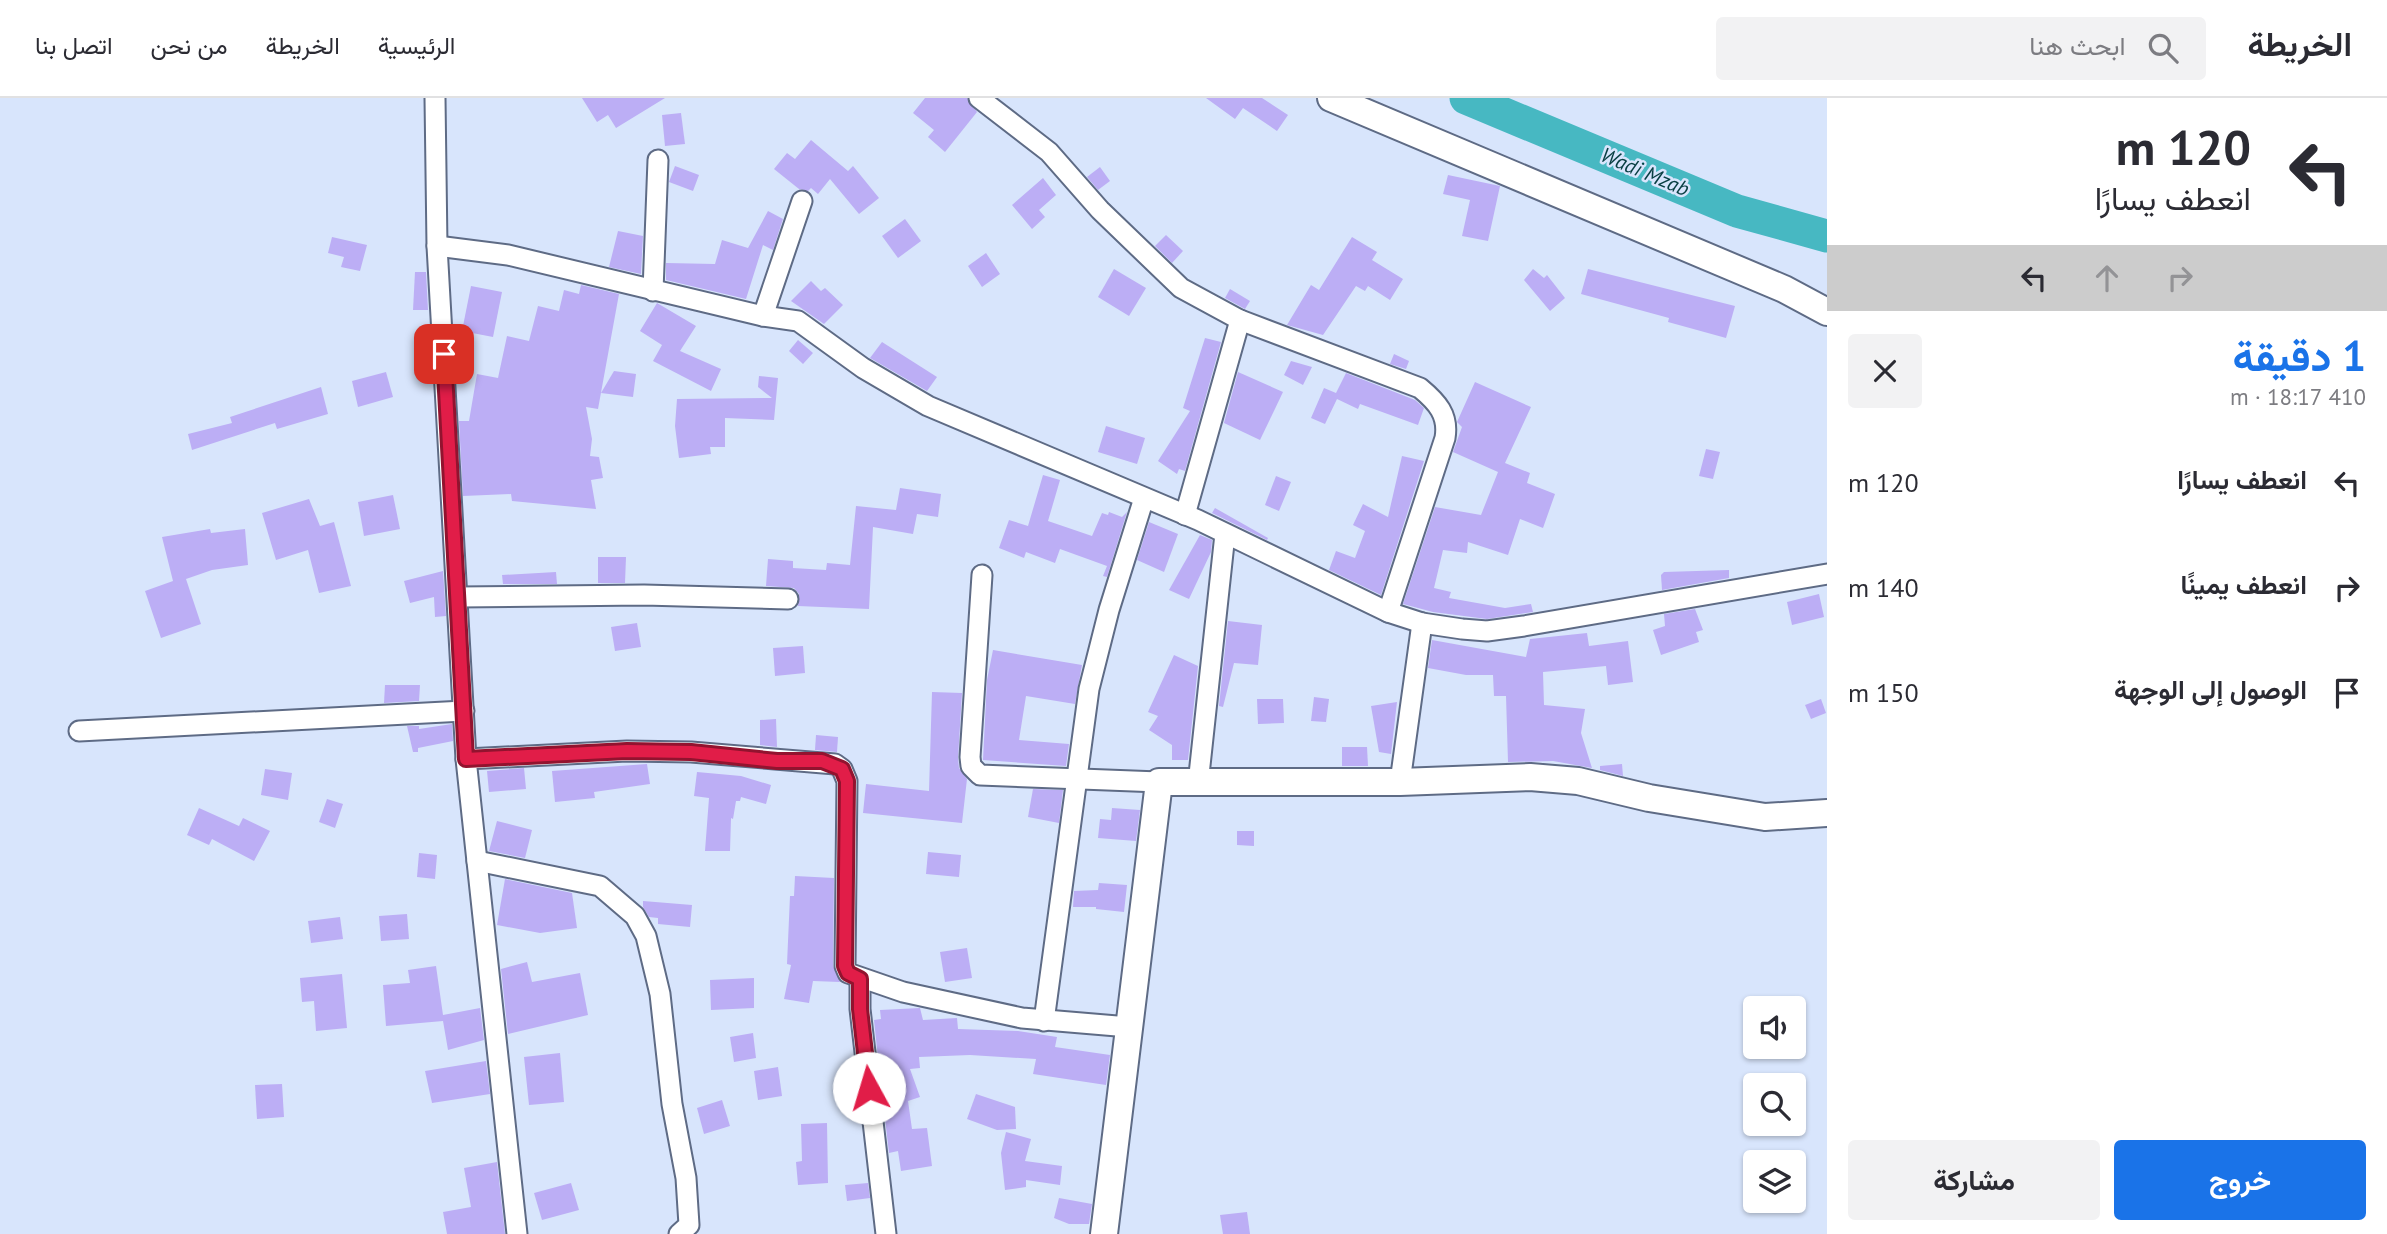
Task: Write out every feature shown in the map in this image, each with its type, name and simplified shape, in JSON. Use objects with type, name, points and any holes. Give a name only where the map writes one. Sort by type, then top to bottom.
[{"type":"street","points":[[435,98],[437,246],[466,759],[517,1234]]},
{"type":"street","points":[[979,98],[1049,152],[1100,210],[1181,288],[1240,320],[1420,388],[1441,410],[1447,424],[1445,438],[1388,612]]},
{"type":"street","points":[[1331,98],[1784,289],[1827,312]]},
{"type":"street","points":[[653,290],[658,160]]},
{"type":"street","points":[[763,316],[802,201]]},
{"type":"street","points":[[437,246],[508,255],[763,316],[798,321],[863,368],[928,406],[1185,515],[1388,612],[1422,624],[1487,631],[1827,574]]},
{"type":"street","points":[[1185,515],[1240,320]]},
{"type":"street","points":[[1044,1021],[1089,689],[1144,498]]},
{"type":"street","points":[[1198,784],[1225,534]]},
{"type":"street","points":[[982,575],[971,766],[980,775],[1198,784],[1400,782],[1531,777],[1578,781],[1649,799],[1765,817],[1827,813]]},
{"type":"street","points":[[458,597],[644,595],[788,599]]},
{"type":"street","points":[[1400,782],[1422,624]]},
{"type":"street","points":[[79,731],[464,711]]},
{"type":"street","points":[[466,759],[627,751],[691,752],[835,764],[842,769],[847,781],[845,966],[848,973],[860,979],[941,1001],[1044,1021],[1129,1027]]},
{"type":"street","points":[[1104,1234],[1127,1068],[1129,1027],[1159,782]]},
{"type":"street","points":[[477,861],[600,886],[635,916],[646,936],[660,994],[672,1104],[686,1178],[689,1225],[680,1234]]},
{"type":"street","points":[[860,979],[860,1009],[886,1234]]},
{"type":"building","points":[[582,98],[665,98],[616,128],[608,115],[597,122]]},
{"type":"building","points":[[925,98],[967,98],[977,112],[945,152],[928,137],[934,130],[913,113]]},
{"type":"building","points":[[1206,98],[1262,98],[1288,115],[1277,131],[1243,108],[1235,119]]},
{"type":"building","points":[[681,113],[685,144],[665,146],[662,115]]},
{"type":"building","points":[[811,140],[848,171],[853,166],[879,198],[859,214],[830,179],[818,194],[811,188],[808,191],[799,189],[774,169],[787,153],[795,159]]},
{"type":"building","points":[[675,166],[699,175],[693,191],[669,182]]},
{"type":"building","points":[[1100,167],[1110,181],[1098,190],[1087,177]]},
{"type":"building","points":[[1448,175],[1500,186],[1488,241],[1462,236],[1470,200],[1443,194]]},
{"type":"building","points":[[1043,178],[1056,195],[1039,210],[1045,217],[1032,229],[1012,205]]},
{"type":"building","points":[[768,211],[783,219],[773,250],[763,245],[746,299],[666,280],[666,263],[715,264],[722,240],[748,248]]},
{"type":"building","points":[[905,219],[921,241],[898,258],[882,236]]},
{"type":"building","points":[[618,231],[643,236],[641,274],[609,267]]},
{"type":"building","points":[[1166,235],[1183,251],[1172,263],[1155,246]]},
{"type":"building","points":[[332,237],[367,245],[360,271],[341,267],[344,257],[328,253]]},
{"type":"building","points":[[1352,237],[1377,252],[1372,260],[1403,279],[1390,300],[1368,286],[1365,291],[1356,286],[1323,335],[1287,325],[1311,285],[1319,290]]},
{"type":"building","points":[[986,253],[1000,274],[982,287],[968,266]]},
{"type":"building","points":[[1114,269],[1146,288],[1129,316],[1098,297]]},
{"type":"building","points":[[1533,269],[1544,278],[1547,275],[1565,298],[1550,311],[1524,280]]},
{"type":"building","points":[[1588,269],[1735,306],[1726,338],[1668,322],[1669,318],[1581,294]]},
{"type":"building","points":[[415,272],[426,272],[428,310],[413,310]]},
{"type":"building","points":[[811,281],[821,291],[825,288],[843,305],[824,324],[791,301]]},
{"type":"building","points":[[581,285],[619,294],[598,409],[586,407],[592,439],[590,456],[599,457],[603,478],[591,480],[596,509],[512,501],[511,494],[463,496],[459,421],[469,421],[477,374],[498,378],[507,336],[529,341],[538,306],[559,311],[564,290],[579,294]]},
{"type":"building","points":[[471,286],[502,292],[493,337],[462,331]]},
{"type":"building","points":[[1230,289],[1250,301],[1245,309],[1225,298]]},
{"type":"building","points":[[657,303],[696,326],[680,351],[721,369],[711,391],[653,361],[662,345],[640,331]]},
{"type":"building","points":[[1205,338],[1221,342],[1185,471],[1179,469],[1177,474],[1158,461],[1190,411],[1183,408]]},
{"type":"building","points":[[798,340],[813,353],[803,364],[789,351]]},
{"type":"building","points":[[882,342],[937,377],[927,391],[870,358]]},
{"type":"building","points":[[1394,354],[1409,361],[1406,369],[1390,364]]},
{"type":"building","points":[[1291,361],[1312,367],[1303,385],[1284,375]]},
{"type":"building","points":[[614,371],[636,374],[633,397],[601,393]]},
{"type":"building","points":[[386,372],[393,397],[358,407],[352,381]]},
{"type":"building","points":[[1238,372],[1283,392],[1260,440],[1224,423]]},
{"type":"building","points":[[1346,373],[1415,400],[1424,408],[1418,425],[1360,404],[1358,409],[1337,399],[1325,424],[1311,418],[1324,388],[1336,393]]},
{"type":"building","points":[[759,376],[778,378],[774,420],[725,418],[725,447],[710,447],[711,454],[679,458],[675,426],[677,399],[772,398],[758,387]]},
{"type":"building","points":[[1475,382],[1531,407],[1505,463],[1530,473],[1527,483],[1555,494],[1543,528],[1520,519],[1508,555],[1468,542],[1467,553],[1443,550],[1434,588],[1451,592],[1449,598],[1505,608],[1531,604],[1533,612],[1487,619],[1433,612],[1403,604],[1435,507],[1481,515],[1498,472],[1453,452],[1462,427],[1457,422]]},
{"type":"building","points":[[321,387],[328,414],[277,429],[275,423],[192,450],[188,434],[232,423],[230,417]]},
{"type":"building","points":[[1106,426],[1145,438],[1137,464],[1098,452]]},
{"type":"building","points":[[1706,449],[1720,452],[1713,479],[1699,476]]},
{"type":"building","points":[[1402,456],[1424,461],[1381,595],[1329,570],[1336,551],[1355,558],[1365,531],[1353,525],[1363,504],[1388,517]]},
{"type":"building","points":[[1043,475],[1060,480],[1048,521],[1092,536],[1102,513],[1108,515],[1109,512],[1122,517],[1127,512],[1107,577],[1103,576],[1107,566],[1060,549],[1055,563],[1026,552],[1024,558],[999,548],[1009,520],[1028,526]]},
{"type":"building","points":[[1276,476],[1291,482],[1279,511],[1265,505]]},
{"type":"building","points":[[900,488],[941,494],[938,517],[917,514],[913,534],[873,527],[869,609],[798,606],[799,594],[794,588],[766,586],[768,559],[793,561],[793,568],[826,570],[827,563],[850,565],[856,506],[896,510]]},
{"type":"building","points":[[393,495],[400,529],[364,536],[358,502]]},
{"type":"building","points":[[309,499],[320,526],[334,522],[351,586],[319,593],[308,550],[276,560],[262,513]]},
{"type":"building","points":[[1215,508],[1268,538],[1267,540],[1212,513]]},
{"type":"building","points":[[1149,522],[1178,534],[1164,572],[1137,560]]},
{"type":"building","points":[[210,529],[211,533],[245,529],[248,565],[212,570],[186,579],[201,624],[161,638],[145,591],[173,581],[162,537]]},
{"type":"building","points":[[1200,535],[1212,540],[1211,552],[1189,599],[1169,590]]},
{"type":"building","points":[[598,557],[626,557],[625,583],[598,583]]},
{"type":"building","points":[[1729,570],[1729,578],[1662,590],[1661,575],[1664,572]]},
{"type":"building","points":[[443,571],[446,616],[435,617],[434,597],[410,603],[404,581]]},
{"type":"building","points":[[556,572],[557,584],[503,584],[502,575]]},
{"type":"building","points":[[1819,594],[1824,617],[1792,625],[1787,602]]},
{"type":"building","points":[[1695,609],[1703,630],[1696,632],[1699,642],[1661,655],[1653,630],[1665,626],[1664,614]]},
{"type":"building","points":[[1228,621],[1262,625],[1258,665],[1234,663],[1223,707],[1219,706]]},
{"type":"building","points":[[637,623],[641,647],[615,651],[611,627]]},
{"type":"building","points":[[1587,633],[1589,646],[1628,641],[1633,682],[1608,685],[1606,666],[1543,672],[1544,705],[1585,709],[1581,733],[1592,768],[1553,761],[1508,762],[1506,696],[1494,696],[1493,675],[1466,675],[1428,668],[1432,640],[1526,657],[1530,639]]},
{"type":"building","points":[[803,646],[805,673],[775,676],[773,648]]},
{"type":"building","points":[[993,650],[1082,665],[1075,704],[1026,696],[1019,740],[1069,744],[1066,766],[983,760],[987,680]]},
{"type":"building","points":[[1174,655],[1198,666],[1188,760],[1172,760],[1172,745],[1149,730],[1158,716],[1148,712]]},
{"type":"building","points":[[385,685],[420,685],[419,701],[384,703]]},
{"type":"building","points":[[932,692],[962,693],[958,758],[959,768],[967,779],[962,823],[863,813],[866,784],[929,791]]},
{"type":"building","points":[[1314,697],[1329,699],[1326,722],[1311,721]]},
{"type":"building","points":[[1257,699],[1283,699],[1284,723],[1258,724]]},
{"type":"building","points":[[1821,699],[1826,713],[1811,719],[1805,705]]},
{"type":"building","points":[[1397,702],[1391,754],[1379,752],[1371,706]]},
{"type":"building","points":[[776,719],[777,747],[760,745],[760,720]]},
{"type":"building","points":[[452,724],[453,741],[418,748],[418,752],[413,752],[407,726],[419,726],[419,729]]},
{"type":"building","points":[[816,735],[838,737],[837,752],[815,750]]},
{"type":"building","points":[[1342,747],[1367,747],[1368,766],[1342,766]]},
{"type":"building","points":[[647,764],[650,784],[594,792],[595,798],[555,802],[552,771]]},
{"type":"building","points":[[1622,764],[1623,776],[1600,770],[1600,766]]},
{"type":"building","points":[[524,768],[526,789],[489,792],[487,771]]},
{"type":"building","points":[[265,769],[292,773],[288,800],[261,795]]},
{"type":"building","points":[[697,772],[741,776],[771,785],[766,804],[741,797],[740,801],[736,801],[733,819],[731,818],[730,851],[705,851],[709,798],[694,796]]},
{"type":"building","points":[[1033,789],[1063,790],[1059,823],[1028,817]]},
{"type":"building","points":[[327,799],[343,804],[335,828],[319,822]]},
{"type":"building","points":[[199,808],[239,826],[243,818],[270,831],[254,861],[212,839],[209,845],[187,835]]},
{"type":"building","points":[[1112,808],[1140,810],[1136,841],[1098,838],[1100,819],[1111,820]]},
{"type":"building","points":[[497,821],[532,830],[525,858],[489,851]]},
{"type":"building","points":[[1237,831],[1254,831],[1254,846],[1237,845]]},
{"type":"building","points":[[928,852],[961,855],[959,877],[926,874]]},
{"type":"building","points":[[419,853],[437,855],[435,879],[417,877]]},
{"type":"building","points":[[795,876],[834,878],[833,966],[840,982],[813,981],[809,1003],[784,999],[791,965],[787,964],[790,896],[794,896]]},
{"type":"building","points":[[505,879],[572,893],[577,928],[540,933],[497,925]]},
{"type":"building","points":[[1099,883],[1127,885],[1124,912],[1096,907],[1073,907],[1074,891],[1098,890]]},
{"type":"building","points":[[643,901],[692,905],[690,927],[658,924],[658,918],[649,917],[643,907]]},
{"type":"building","points":[[407,914],[409,939],[381,941],[379,916]]},
{"type":"building","points":[[340,917],[343,939],[311,943],[308,921]]},
{"type":"building","points":[[967,948],[972,978],[945,982],[940,952]]},
{"type":"building","points":[[527,962],[532,982],[580,973],[588,1015],[508,1034],[501,969]]},
{"type":"building","points":[[436,966],[443,1015],[480,1008],[484,1040],[448,1050],[443,1021],[386,1026],[383,985],[410,983],[408,970]]},
{"type":"building","points":[[342,974],[347,1028],[316,1031],[314,1001],[302,1002],[300,978]]},
{"type":"building","points":[[754,978],[754,1008],[711,1010],[710,980]]},
{"type":"building","points":[[920,1008],[923,1020],[957,1018],[958,1029],[1018,1031],[1057,1037],[1055,1047],[1110,1055],[1106,1085],[1033,1074],[1036,1059],[970,1055],[919,1057],[920,1068],[910,1069],[920,1097],[908,1101],[912,1129],[927,1128],[932,1166],[901,1171],[898,1151],[889,1153],[884,1110],[891,1109],[880,1077],[874,1020],[881,1019],[880,1010]]},
{"type":"building","points":[[753,1033],[756,1058],[734,1062],[730,1037]]},
{"type":"building","points":[[560,1053],[564,1102],[529,1105],[524,1057]]},
{"type":"building","points":[[486,1061],[490,1094],[432,1103],[425,1071]]},
{"type":"building","points":[[778,1067],[782,1096],[758,1100],[754,1071]]},
{"type":"building","points":[[282,1084],[284,1117],[257,1119],[255,1085]]},
{"type":"building","points":[[976,1094],[1015,1107],[1016,1129],[997,1130],[967,1119]]},
{"type":"building","points":[[722,1100],[730,1126],[704,1134],[697,1108]]},
{"type":"building","points":[[827,1123],[828,1183],[798,1185],[796,1162],[802,1161],[801,1124]]},
{"type":"building","points":[[1006,1132],[1031,1139],[1025,1161],[1062,1166],[1060,1185],[1026,1180],[1026,1187],[1005,1190],[1001,1153]]},
{"type":"building","points":[[497,1162],[505,1234],[447,1234],[443,1212],[471,1207],[464,1168]]},
{"type":"building","points":[[571,1183],[579,1210],[542,1220],[534,1193]]},
{"type":"building","points":[[868,1183],[870,1198],[847,1201],[845,1185]]},
{"type":"building","points":[[1059,1198],[1092,1204],[1089,1224],[1069,1224],[1054,1218]]},
{"type":"building","points":[[1247,1212],[1250,1234],[1223,1234],[1220,1215]]},
{"type":"waterway","name":"Wadi Mzab","points":[[1466,98],[1737,211],[1827,236]]},
{"type":"route","points":[[444,354],[466,759],[561,753],[691,752],[777,761],[822,761],[842,769],[847,781],[845,966],[848,973],[860,979],[860,1009],[869,1088]]}]
